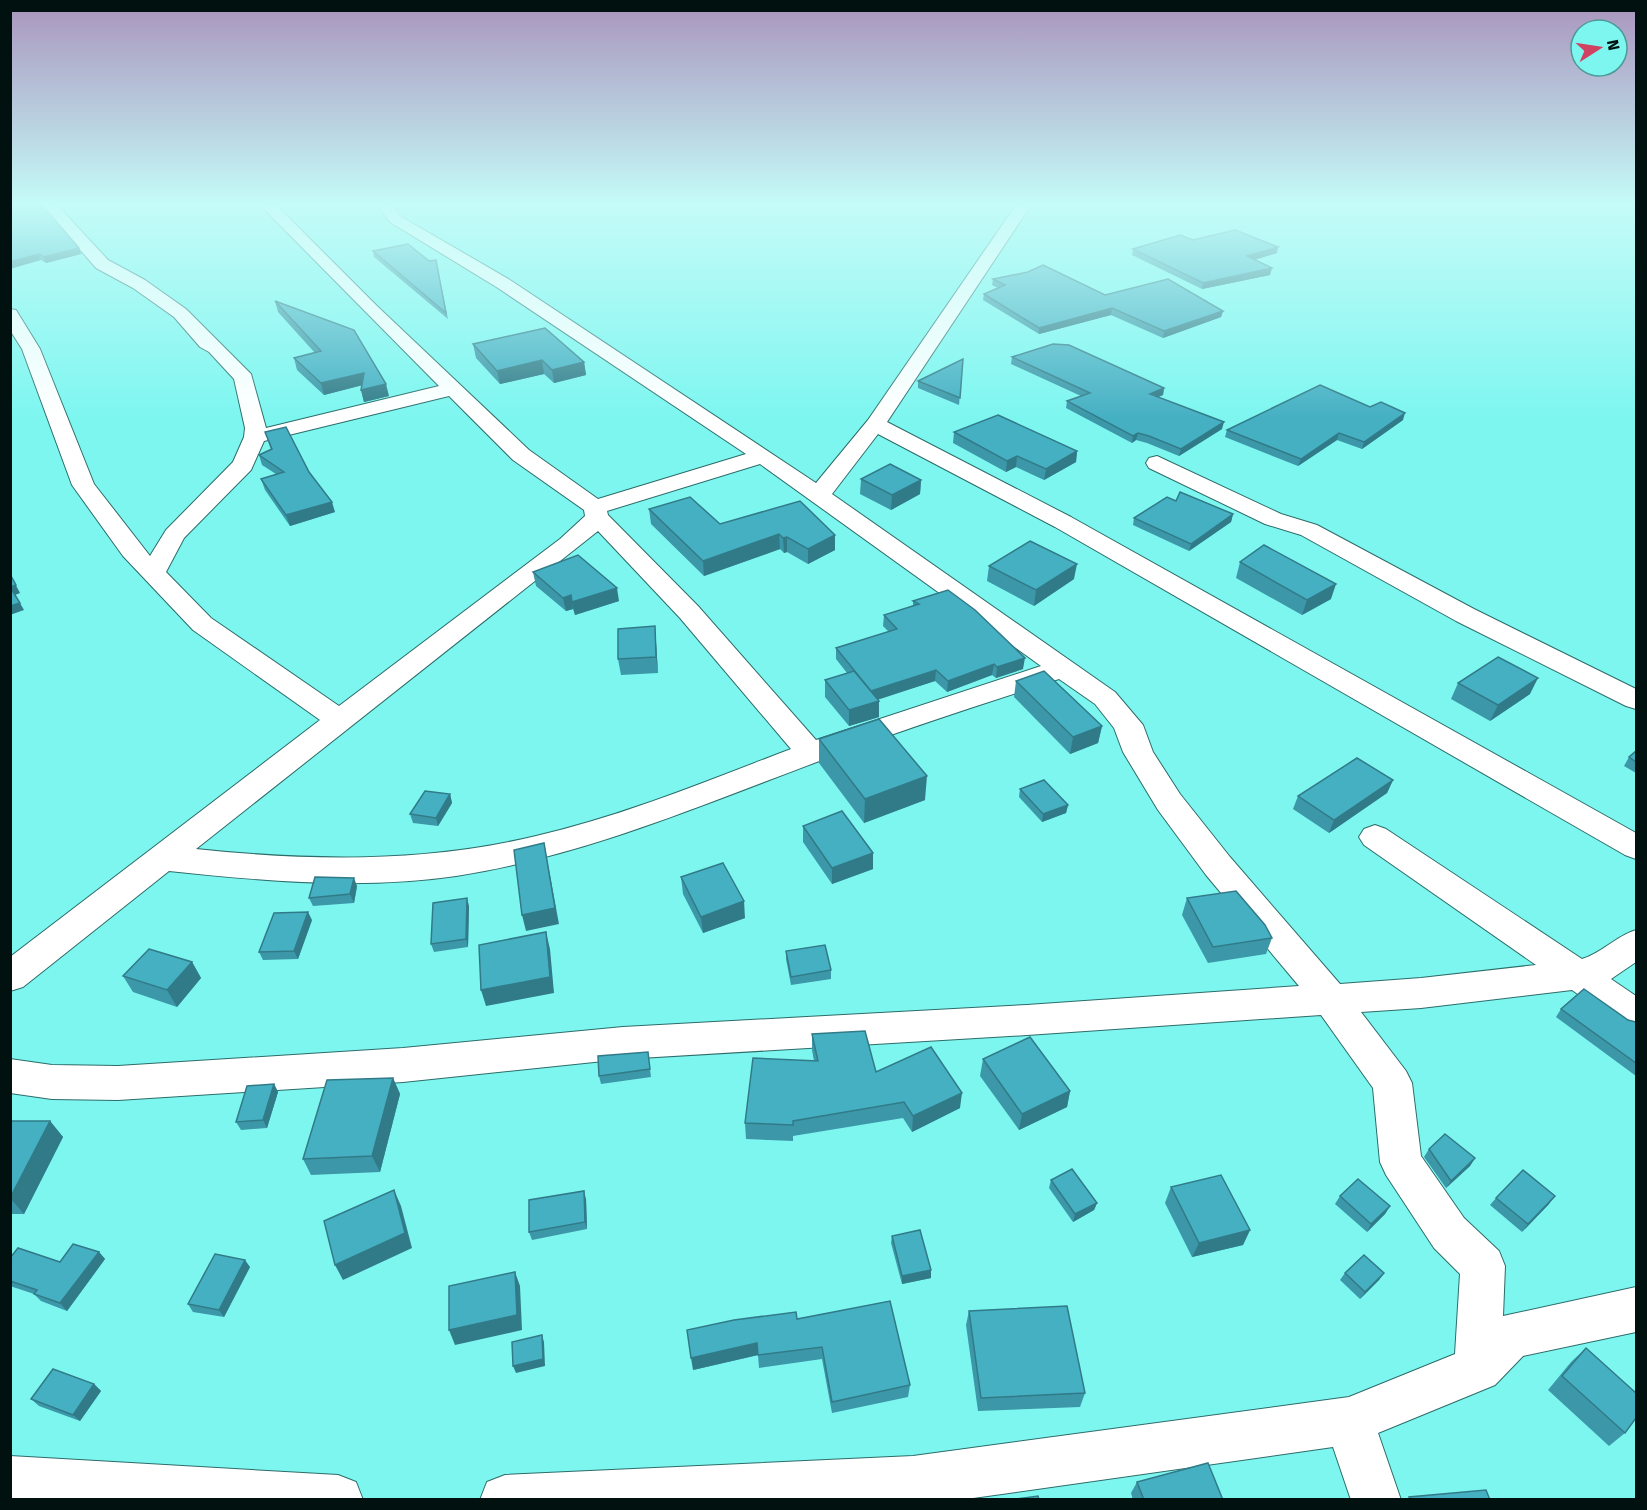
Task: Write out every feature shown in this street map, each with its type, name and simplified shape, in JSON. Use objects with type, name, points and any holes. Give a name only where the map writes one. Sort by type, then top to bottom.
[{"type":"street","points":[[123,275],[180,313],[207,343],[216,348],[244,378],[256,428],[255,437],[243,465],[174,535],[152,574]]},
{"type":"street","points":[[339,275],[521,455],[596,512],[689,612],[810,753]]},
{"type":"street","points":[[490,275],[763,456],[1105,698],[1118,711],[1128,725],[1138,752],[1169,802],[1218,866],[1330,998],[1392,1083],[1401,1162],[1449,1233],[1483,1266],[1478,1368]]},
{"type":"street","points":[[819,495],[875,424],[976,275]]},
{"type":"street","points":[[10,314],[30,348],[83,485],[152,574],[202,624],[339,720]]},
{"type":"street","points":[[255,437],[453,388]]},
{"type":"street","points":[[875,424],[1062,522],[1636,847]]},
{"type":"street","points":[[10,976],[569,544],[585,531],[596,512],[763,456]]},
{"type":"street","points":[[1157,463],[1273,519],[1308,530],[1465,615],[1636,700]]},
{"type":"street","points":[[163,858],[256,868],[340,872],[427,867],[495,858],[559,842],[648,814],[810,753],[1063,668]]},
{"type":"street","points":[[1376,837],[1636,1015]]},
{"type":"street","points":[[10,1077],[52,1082],[118,1083],[403,1065],[623,1043],[1421,993],[1577,975],[1601,968],[1636,944]]},
{"type":"street","points":[[505,1500],[913,1481],[1349,1421],[1478,1368],[1511,1336],[1636,1310]]},
{"type":"street","points":[[1349,1421],[1376,1500]]},
{"type":"street","points":[[10,1481],[338,1500]]},
{"type":"building","points":[[402,275],[439,275],[446,313]]},
{"type":"building","points":[[1011,275],[1065,275],[1105,295],[1168,279],[1223,311],[1164,331],[1112,308],[1039,328],[984,294],[1005,285],[993,279]]},
{"type":"building","points":[[1187,275],[1238,275],[1203,283]]},
{"type":"building","points":[[275,301],[354,330],[386,384],[361,390],[364,373],[321,383],[294,358],[321,351]]},
{"type":"building","points":[[545,328],[584,362],[552,370],[542,360],[497,371],[473,344]]},
{"type":"building","points":[[1053,344],[1069,345],[1164,388],[1150,394],[1224,422],[1181,449],[1138,433],[1133,436],[1067,401],[1090,393],[1012,357]]},
{"type":"building","points":[[963,359],[960,398],[918,381]]},
{"type":"building","points":[[1320,385],[1370,407],[1381,402],[1405,413],[1364,442],[1339,433],[1301,459],[1227,430]]},
{"type":"building","points":[[998,415],[1077,451],[1046,469],[1017,456],[1007,461],[954,432]]},
{"type":"building","points":[[286,427],[309,472],[332,502],[286,515],[261,479],[284,472],[259,455],[272,449],[265,432]]},
{"type":"building","points":[[890,464],[921,480],[892,495],[861,479]]},
{"type":"building","points":[[1180,492],[1233,514],[1191,544],[1134,518],[1167,497],[1176,501]]},
{"type":"building","points":[[690,497],[720,524],[800,501],[835,535],[808,549],[779,534],[703,561],[649,509]]},
{"type":"building","points":[[1030,541],[1077,564],[1036,590],[989,566]]},
{"type":"building","points":[[1264,545],[1336,584],[1307,600],[1240,562]]},
{"type":"building","points":[[578,555],[617,588],[572,602],[571,595],[563,598],[533,572]]},
{"type":"building","points":[[10,574],[16,585],[10,587]]},
{"type":"building","points":[[10,587],[20,603],[10,606]]},
{"type":"building","points":[[948,590],[975,610],[1025,658],[997,667],[994,664],[948,681],[936,670],[871,691],[836,648],[897,629],[884,615],[919,604],[913,601]]},
{"type":"building","points":[[655,626],[656,657],[618,659],[618,629]]},
{"type":"building","points":[[1498,657],[1538,678],[1498,705],[1458,683]]},
{"type":"building","points":[[854,671],[879,701],[849,710],[825,680]]},
{"type":"building","points":[[1044,671],[1102,726],[1073,737],[1016,681]]},
{"type":"building","points":[[879,719],[927,776],[865,799],[819,739]]},
{"type":"building","points":[[1636,751],[1636,762],[1629,757]]},
{"type":"building","points":[[1357,758],[1393,780],[1334,820],[1298,796]]},
{"type":"building","points":[[1044,780],[1068,805],[1043,814],[1020,789]]},
{"type":"building","points":[[425,791],[450,794],[436,818],[410,814]]},
{"type":"building","points":[[842,811],[873,853],[832,868],[803,826]]},
{"type":"building","points":[[544,843],[555,908],[522,915],[514,850]]},
{"type":"building","points":[[723,863],[744,901],[701,917],[681,877]]},
{"type":"building","points":[[315,877],[354,878],[350,894],[309,898]]},
{"type":"building","points":[[1236,891],[1265,925],[1272,938],[1213,947],[1187,898]]},
{"type":"building","points":[[467,898],[466,939],[431,944],[433,903]]},
{"type":"building","points":[[308,912],[294,951],[259,952],[274,913]]},
{"type":"building","points":[[546,932],[550,977],[481,990],[479,945]]},
{"type":"building","points":[[825,945],[831,970],[791,977],[786,951]]},
{"type":"building","points":[[149,949],[192,962],[167,990],[123,976]]},
{"type":"building","points":[[1584,989],[1628,1020],[1636,1022],[1636,1063],[1561,1009]]},
{"type":"building","points":[[865,1031],[876,1072],[931,1047],[962,1093],[913,1116],[904,1102],[793,1121],[793,1125],[745,1123],[753,1058],[818,1061],[812,1034]]},
{"type":"building","points":[[1030,1037],[1070,1091],[1022,1114],[983,1059]]},
{"type":"building","points":[[648,1052],[650,1069],[599,1076],[598,1056]]},
{"type":"building","points":[[393,1078],[372,1156],[303,1159],[327,1080]]},
{"type":"building","points":[[274,1084],[263,1120],[236,1122],[247,1086]]},
{"type":"building","points":[[10,1121],[50,1121],[10,1198]]},
{"type":"building","points":[[1445,1134],[1475,1158],[1451,1181],[1429,1149]]},
{"type":"building","points":[[1072,1169],[1097,1203],[1075,1214],[1051,1180]]},
{"type":"building","points":[[1523,1170],[1555,1196],[1528,1224],[1496,1198]]},
{"type":"building","points":[[1221,1175],[1250,1230],[1199,1243],[1171,1187]]},
{"type":"building","points":[[1358,1179],[1390,1206],[1371,1224],[1340,1196]]},
{"type":"building","points":[[394,1190],[405,1233],[335,1265],[324,1221]]},
{"type":"building","points":[[584,1191],[585,1222],[529,1232],[529,1200]]},
{"type":"building","points":[[920,1230],[931,1270],[902,1276],[892,1236]]},
{"type":"building","points":[[73,1244],[99,1252],[60,1303],[34,1294],[37,1290],[10,1281],[10,1258],[18,1248],[60,1262]]},
{"type":"building","points":[[215,1254],[245,1260],[219,1310],[188,1304]]},
{"type":"building","points":[[1364,1255],[1384,1273],[1365,1292],[1345,1273]]},
{"type":"building","points":[[515,1272],[517,1315],[449,1330],[449,1286]]},
{"type":"building","points":[[890,1301],[910,1385],[832,1402],[822,1347],[758,1355],[757,1343],[691,1358],[687,1330],[734,1320],[796,1312],[797,1319]]},
{"type":"building","points":[[1067,1306],[1085,1393],[981,1398],[969,1311]]},
{"type":"building","points":[[542,1335],[543,1359],[513,1366],[512,1342]]},
{"type":"building","points":[[1586,1348],[1636,1393],[1636,1418],[1625,1433],[1562,1376]]},
{"type":"building","points":[[53,1369],[94,1384],[73,1415],[31,1399]]},
{"type":"building","points":[[1208,1463],[1223,1500],[1144,1500],[1137,1482]]},
{"type":"building","points":[[1486,1490],[1490,1500],[1410,1500],[1409,1497]]},
{"type":"building","points":[[1038,1496],[1039,1500],[1008,1500]]}]
